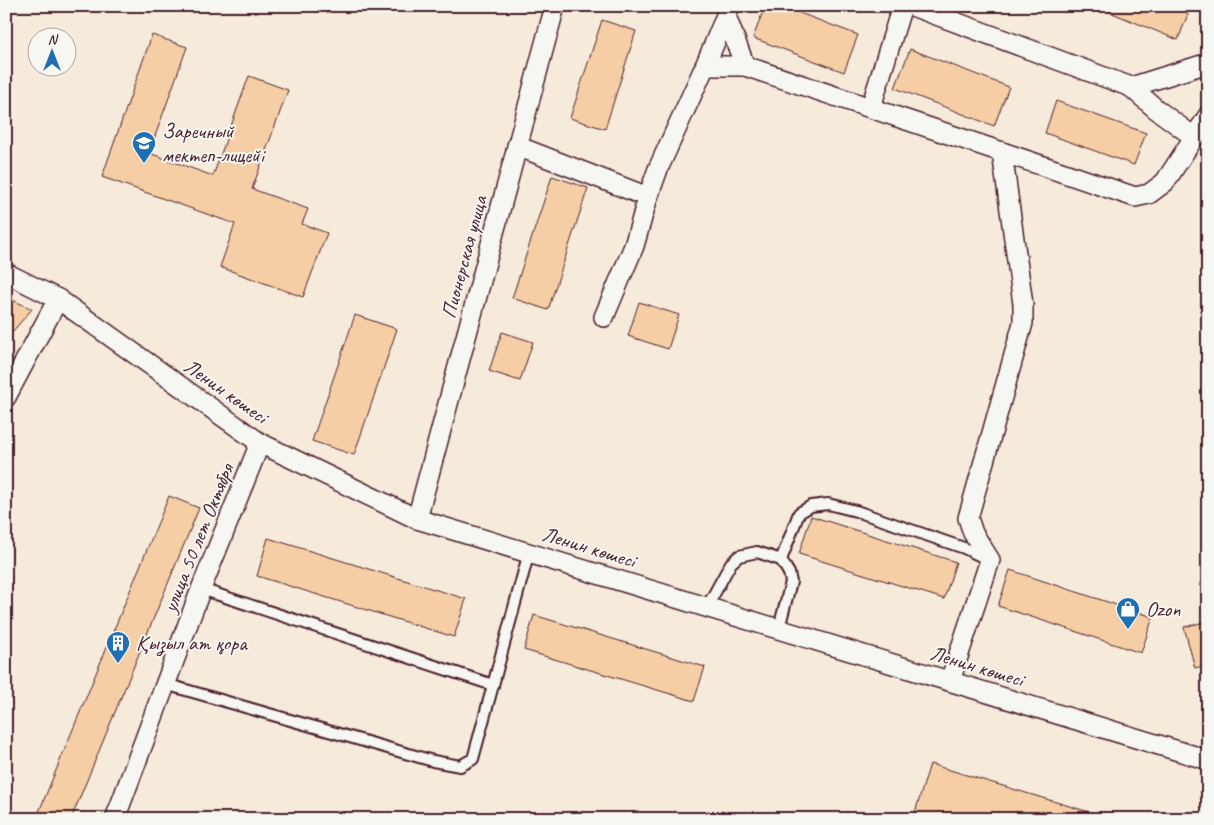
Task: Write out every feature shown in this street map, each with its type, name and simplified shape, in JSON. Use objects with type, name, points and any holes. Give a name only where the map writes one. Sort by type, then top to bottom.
[{"type":"street","name":"Пионерская улица","points":[[417,519],[555,6]]},
{"type":"street","points":[[871,107],[902,6]]},
{"type":"street","points":[[912,6],[1131,87],[1156,109],[1194,137]]},
{"type":"street","points":[[728,11],[746,66]]},
{"type":"street","points":[[604,317],[634,246],[658,169],[706,66],[728,11]]},
{"type":"street","points":[[1131,87],[1208,63]]},
{"type":"street","points":[[706,66],[746,66],[1135,197],[1149,194],[1165,182],[1208,116]]},
{"type":"street","points":[[517,146],[648,197]]},
{"type":"street","points":[[950,681],[990,560],[973,533],[968,518],[1023,323],[1023,304],[1002,152]]},
{"type":"street","name":"Ленин көшесі","points":[[6,273],[58,299],[260,442],[417,519],[1208,760]]},
{"type":"street","points":[[6,397],[58,299]]},
{"type":"street","name":"улица 50 лет Октября","points":[[115,819],[201,589],[260,442]]},
{"type":"lane","points":[[781,560],[799,513],[811,506],[828,504],[856,511],[964,548],[990,560]]},
{"type":"lane","points":[[165,684],[433,762],[460,766],[473,759],[529,552]]},
{"type":"lane","points":[[707,607],[731,562],[739,556],[757,552],[781,560],[789,573],[791,582],[779,628]]},
{"type":"lane","points":[[201,589],[493,685]]},
{"type":"building","points":[[765,6],[781,6],[858,35],[844,72],[753,38]]},
{"type":"building","points":[[1095,6],[1191,6],[1178,40]]},
{"type":"building","points":[[602,20],[636,31],[605,129],[570,118]]},
{"type":"building","name":"Заречный мектеп-лицейі","points":[[152,35],[187,47],[149,153],[213,176],[249,76],[288,90],[252,189],[308,209],[302,224],[327,233],[303,297],[220,267],[235,224],[102,177]]},
{"type":"building","points":[[910,49],[1009,87],[994,126],[895,88]]},
{"type":"building","points":[[1056,101],[1146,133],[1134,165],[1045,133]]},
{"type":"building","points":[[552,176],[588,188],[548,310],[512,298]]},
{"type":"building","points":[[6,297],[32,309],[6,339]]},
{"type":"building","points":[[639,302],[679,315],[668,349],[628,336]]},
{"type":"building","points":[[355,315],[397,329],[354,455],[312,441]]},
{"type":"building","points":[[502,332],[533,342],[520,381],[489,371]]},
{"type":"building","name":"Қызыл ат қора","points":[[169,496],[199,508],[71,819],[36,819]]},
{"type":"building","points":[[811,516],[956,562],[944,599],[799,554]]},
{"type":"building","points":[[268,538],[466,599],[454,637],[257,576]]},
{"type":"building","points":[[1010,570],[1153,617],[1141,653],[998,606]]},
{"type":"building","points":[[534,615],[705,667],[694,701],[524,650]]},
{"type":"building","points":[[1208,621],[1208,665],[1195,668],[1184,627]]},
{"type":"building","points":[[930,764],[1099,815],[1098,819],[913,819]]},
{"type":"place","name":"Заречный мектеп-лицейі","points":[[144,164]]},
{"type":"place","name":"Ozon","points":[[1128,630]]},
{"type":"place","name":"Қызыл ат қора","points":[[118,664]]}]
